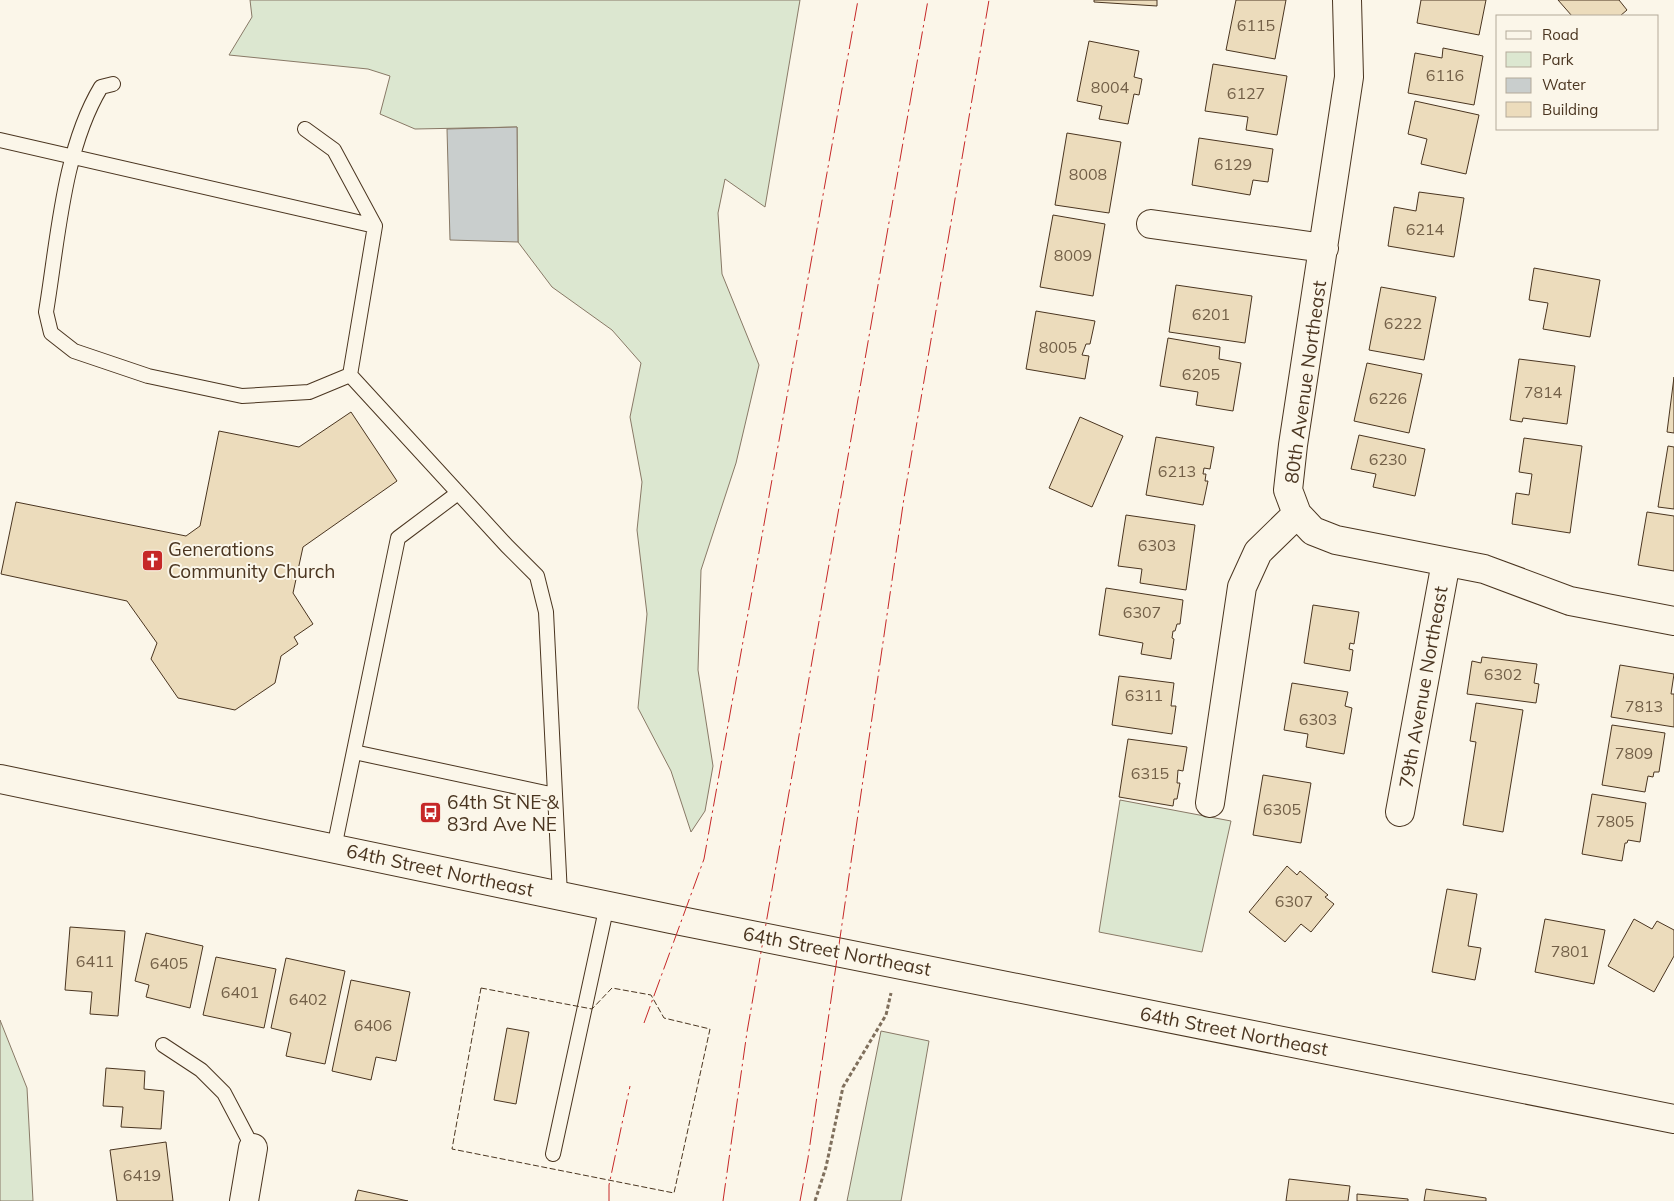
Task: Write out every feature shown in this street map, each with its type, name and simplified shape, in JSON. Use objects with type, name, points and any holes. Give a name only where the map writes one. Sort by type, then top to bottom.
[{"type":"street","name":"80th Avenue Northeast","points":[[1297,514],[1288,490],[1293,445],[1349,77],[1347,0]]},
{"type":"street","points":[[1151,224],[1324,248]]},
{"type":"street","points":[[1210,803],[1242,588],[1258,552],[1297,514],[1313,531],[1336,540],[1484,570],[1570,601],[1674,621]]},
{"type":"street","name":"79th Avenue Northeast","points":[[1400,812],[1446,562]]},
{"type":"street","name":"64th Street Northeast","points":[[0,779],[560,896],[1674,1119]]},
{"type":"street","points":[[244,1201],[254,1148]]},
{"type":"lane","points":[[113,84],[101,87],[93,100],[72,156],[46,312],[50,333],[74,351],[148,376],[242,396],[309,392],[350,375]]},
{"type":"lane","points":[[305,129],[334,150],[375,226],[350,375]]},
{"type":"lane","points":[[0,140],[375,226]]},
{"type":"lane","points":[[350,375],[537,576],[546,612],[560,896]]},
{"type":"lane","points":[[334,848],[398,538],[458,493]]},
{"type":"lane","points":[[354,752],[555,795]]},
{"type":"lane","points":[[553,1154],[606,905]]},
{"type":"lane","points":[[163,1044],[201,1070],[224,1093],[254,1148]]},
{"type":"path","points":[[815,1201],[826,1167],[843,1087],[886,1015],[898,963]]},
{"type":"green space","points":[[250,0],[800,0],[765,207],[725,179],[718,213],[722,274],[759,365],[736,463],[701,570],[698,670],[713,766],[705,811],[691,832],[671,771],[638,708],[647,614],[637,530],[642,482],[630,417],[641,363],[612,330],[552,287],[518,242],[517,127],[415,129],[380,114],[390,76],[368,69],[229,55],[252,17]]},
{"type":"green space","points":[[1120,800],[1231,821],[1202,952],[1099,932]]},
{"type":"green space","points":[[0,1020],[27,1088],[33,1201],[0,1201]]},
{"type":"green space","points":[[881,1031],[929,1041],[901,1201],[847,1201]]},
{"type":"water","points":[[517,127],[518,242],[450,240],[447,129]]},
{"type":"building","points":[[1094,0],[1157,0],[1157,6],[1094,2]]},
{"type":"building","points":[[1236,0],[1286,0],[1275,59],[1226,50]]},
{"type":"building","points":[[1421,0],[1486,0],[1479,35],[1417,23]]},
{"type":"building","points":[[1558,0],[1619,0],[1627,10],[1621,15],[1571,15]]},
{"type":"building","points":[[1089,41],[1139,51],[1134,77],[1142,79],[1139,95],[1134,94],[1128,124],[1099,119],[1102,106],[1077,101]]},
{"type":"building","points":[[1443,48],[1483,56],[1474,105],[1408,93],[1415,53],[1442,58]]},
{"type":"building","points":[[1213,64],[1287,76],[1277,135],[1246,130],[1248,117],[1205,111]]},
{"type":"building","points":[[1415,101],[1479,115],[1466,174],[1421,164],[1427,139],[1408,134]]},
{"type":"building","points":[[1067,133],[1121,142],[1109,213],[1055,205]]},
{"type":"building","points":[[1199,138],[1273,149],[1268,182],[1253,180],[1250,195],[1192,185]]},
{"type":"building","points":[[1419,192],[1464,198],[1454,257],[1388,246],[1394,207],[1416,211]]},
{"type":"building","points":[[1053,215],[1105,224],[1093,296],[1040,287]]},
{"type":"building","points":[[1534,268],[1600,280],[1590,337],[1543,329],[1548,303],[1529,300]]},
{"type":"building","points":[[1176,285],[1252,296],[1245,343],[1169,332]]},
{"type":"building","points":[[1381,287],[1436,297],[1424,360],[1369,350]]},
{"type":"building","points":[[1036,311],[1095,321],[1090,344],[1086,344],[1082,355],[1089,356],[1085,379],[1026,369]]},
{"type":"building","points":[[1168,338],[1220,347],[1219,359],[1241,363],[1233,411],[1196,405],[1198,392],[1160,386]]},
{"type":"building","points":[[1519,359],[1575,366],[1567,424],[1523,418],[1522,422],[1510,420]]},
{"type":"building","points":[[1367,363],[1422,374],[1409,433],[1354,421]]},
{"type":"building","points":[[1674,377],[1674,433],[1667,432]]},
{"type":"building","name":"Generations Community Church","points":[[351,412],[397,481],[303,547],[293,593],[313,624],[294,637],[298,644],[281,656],[275,683],[235,710],[178,698],[151,659],[157,643],[127,601],[1,574],[16,502],[186,536],[200,526],[219,431],[299,447]]},
{"type":"building","points":[[1080,417],[1123,436],[1092,507],[1049,488]]},
{"type":"building","points":[[1359,435],[1425,449],[1415,496],[1373,487],[1376,474],[1351,469]]},
{"type":"building","points":[[1156,437],[1214,447],[1210,469],[1204,468],[1203,474],[1206,474],[1205,481],[1208,481],[1203,505],[1146,495]]},
{"type":"building","points":[[1524,438],[1582,446],[1570,533],[1512,524],[1516,493],[1529,495],[1532,474],[1519,472]]},
{"type":"building","points":[[1668,446],[1674,447],[1674,509],[1658,507]]},
{"type":"building","points":[[1647,512],[1674,516],[1674,571],[1638,565]]},
{"type":"building","points":[[1126,515],[1195,525],[1186,590],[1140,583],[1142,569],[1118,566]]},
{"type":"building","points":[[1106,588],[1183,600],[1180,624],[1177,624],[1175,631],[1173,631],[1172,638],[1174,639],[1171,659],[1141,654],[1143,643],[1099,635]]},
{"type":"building","points":[[1313,605],[1359,612],[1354,644],[1350,643],[1349,649],[1353,650],[1350,671],[1304,663]]},
{"type":"building","points":[[1482,657],[1537,664],[1534,683],[1539,684],[1536,703],[1467,694],[1472,661],[1481,663]]},
{"type":"building","points":[[1620,665],[1674,674],[1671,694],[1674,694],[1674,727],[1611,717]]},
{"type":"building","points":[[1119,676],[1174,683],[1171,706],[1176,706],[1172,734],[1112,725]]},
{"type":"building","points":[[1292,683],[1348,692],[1345,706],[1352,708],[1344,754],[1306,747],[1308,734],[1284,730]]},
{"type":"building","points":[[1476,703],[1523,710],[1503,832],[1463,825],[1476,742],[1470,741]]},
{"type":"building","points":[[1612,725],[1665,733],[1659,772],[1654,772],[1653,777],[1648,776],[1645,792],[1602,785]]},
{"type":"building","points":[[1128,739],[1187,747],[1183,771],[1178,770],[1177,783],[1180,783],[1177,799],[1174,799],[1173,806],[1119,797]]},
{"type":"building","points":[[1263,775],[1311,783],[1301,843],[1253,835]]},
{"type":"building","points":[[1592,794],[1646,803],[1640,842],[1628,840],[1625,843],[1622,861],[1582,854]]},
{"type":"building","points":[[1287,866],[1297,875],[1300,871],[1328,895],[1325,897],[1334,904],[1311,932],[1301,924],[1285,942],[1249,912]]},
{"type":"building","points":[[1447,889],[1477,894],[1468,946],[1481,948],[1475,980],[1432,972]]},
{"type":"building","points":[[1545,919],[1605,930],[1594,984],[1535,972]]},
{"type":"building","points":[[1634,919],[1652,929],[1657,921],[1674,930],[1674,956],[1654,992],[1608,966]]},
{"type":"building","points":[[70,927],[125,931],[118,1016],[90,1014],[92,992],[65,990]]},
{"type":"building","points":[[146,933],[203,946],[190,1008],[146,997],[149,985],[135,981]]},
{"type":"building","points":[[216,957],[276,969],[264,1028],[203,1015]]},
{"type":"building","points":[[286,958],[345,971],[325,1064],[286,1056],[291,1033],[271,1028]]},
{"type":"building","points":[[351,980],[410,992],[396,1061],[376,1057],[371,1080],[332,1071]]},
{"type":"building","points":[[507,1028],[529,1032],[516,1104],[494,1100]]},
{"type":"building","points":[[106,1068],[145,1071],[144,1089],[164,1091],[161,1129],[121,1127],[123,1107],[103,1106]]},
{"type":"building","points":[[166,1142],[173,1201],[117,1201],[110,1150]]},
{"type":"building","points":[[1289,1179],[1350,1186],[1348,1201],[1286,1201]]},
{"type":"building","points":[[1426,1189],[1486,1198],[1486,1201],[1424,1201]]},
{"type":"building","points":[[358,1190],[408,1201],[355,1201]]},
{"type":"building","points":[[1357,1194],[1408,1199],[1408,1201],[1357,1201]]},
{"type":"fence","points":[[481,988],[592,1009],[612,988],[651,995],[664,1018],[710,1029],[674,1193],[452,1149],[481,988]]},
{"type":"power","points":[[644,1023],[704,859],[858,0]]},
{"type":"power","points":[[723,1201],[747,1032],[928,0]]},
{"type":"power","points":[[800,1201],[808,1158],[904,498],[989,0]]},
{"type":"power","points":[[609,1201],[609,1185],[630,1086]]},
{"type":"place","name":"Generations Community Church","points":[[152,560]]},
{"type":"place","name":"64th St NE & 83rd Ave NE","points":[[431,813]]}]
